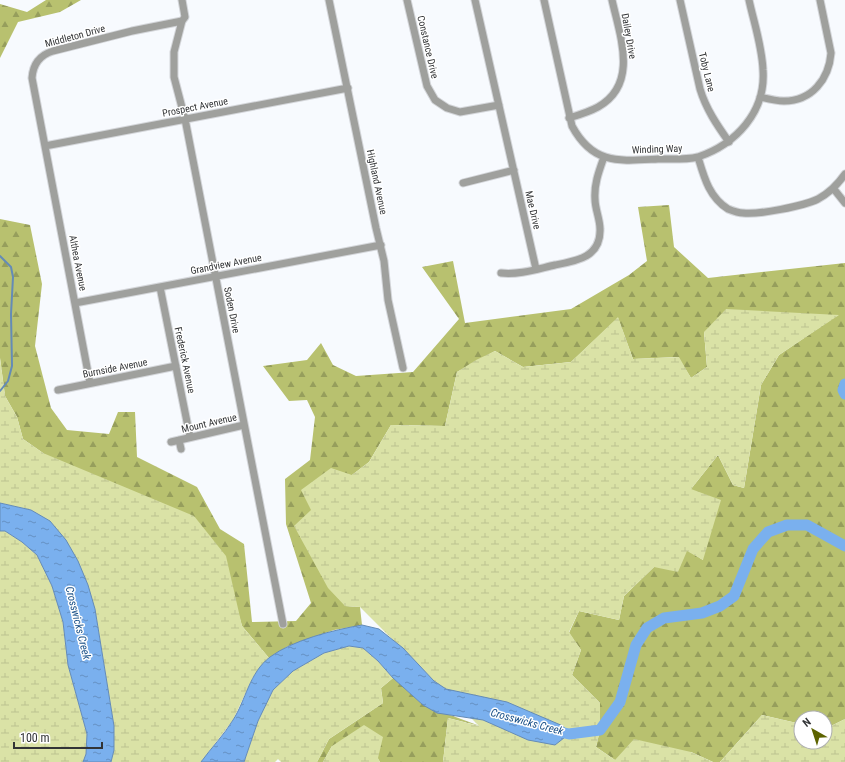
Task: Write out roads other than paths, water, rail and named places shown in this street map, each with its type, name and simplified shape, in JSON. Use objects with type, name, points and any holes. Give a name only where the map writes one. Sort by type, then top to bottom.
[{"type":"street","name":"Soden Drive","points":[[182,0],[185,17],[182,21],[174,52],[174,77],[185,119],[283,624]]},
{"type":"street","name":"Constance Drive","points":[[407,0],[427,86],[435,100],[447,108],[460,112],[499,105]]},
{"type":"street","name":"Mae Drive","points":[[475,0],[536,269]]},
{"type":"street","name":"Winding Way","points":[[544,0],[569,118],[576,134],[595,152],[604,157],[619,161],[698,157],[710,153],[729,142],[746,124],[760,97],[763,82],[762,60],[749,0]]},
{"type":"street","name":"Dailey Drive","points":[[569,118],[592,110],[605,103],[613,95],[621,79],[624,60],[612,0]]},
{"type":"street","name":"Toby Lane","points":[[680,0],[704,101],[717,125],[729,142]]},
{"type":"street","points":[[760,97],[776,101],[801,98],[815,89],[826,76],[831,53],[820,0]]},
{"type":"street","name":"Highland Avenue","points":[[332,1],[376,228],[381,245],[388,300],[403,368]]},
{"type":"street","name":"Middleton Drive","points":[[45,146],[32,78],[34,67],[42,56],[53,50],[132,31],[182,21]]},
{"type":"street","name":"Prospect Avenue","points":[[45,146],[348,88]]},
{"type":"street","name":"Althea Avenue","points":[[45,146],[90,383]]},
{"type":"street","points":[[501,273],[519,273],[579,260],[585,258],[596,247],[599,241],[600,228],[595,202],[595,188],[604,157]]},
{"type":"street","points":[[698,157],[710,190],[722,204],[736,212],[751,214],[797,206],[818,199],[833,188],[845,174]]},
{"type":"street","points":[[463,183],[514,170]]},
{"type":"street","points":[[833,188],[845,203]]},
{"type":"street","name":"Grandview Avenue","points":[[75,303],[381,245]]},
{"type":"street","name":"Frederick Avenue","points":[[160,287],[190,437]]},
{"type":"street","name":"Burnside Avenue","points":[[58,390],[176,366]]},
{"type":"street","name":"Mount Avenue","points":[[171,442],[244,425]]},
{"type":"street","points":[[179,440],[181,449]]},
{"type":"water","points":[[0,503],[31,510],[50,521],[66,540],[78,561],[88,585],[95,609],[114,726],[114,750],[111,762],[83,762],[86,754],[87,734],[68,665],[63,622],[52,586],[37,555],[22,542],[5,531],[0,531]]},
{"type":"water","points":[[362,625],[379,629],[403,648],[434,681],[446,689],[507,702],[563,726],[569,734],[555,745],[528,740],[483,720],[437,713],[423,705],[363,648],[349,646],[324,653],[293,671],[273,690],[258,721],[244,762],[201,762],[229,726],[252,679],[263,663],[270,657],[279,651],[314,636]]},
{"type":"waterway","points":[[0,256],[11,267],[13,277],[11,314],[12,366],[8,381],[0,391]]},
{"type":"waterway","name":"Crosswicks Creek","points":[[845,384],[843,390],[845,394]]},
{"type":"waterway","name":"Crosswicks Creek","points":[[556,731],[569,734],[600,730],[620,702],[636,645],[647,628],[664,618],[702,613],[720,606],[734,596],[753,549],[768,532],[787,525],[807,525],[845,546]]}]
